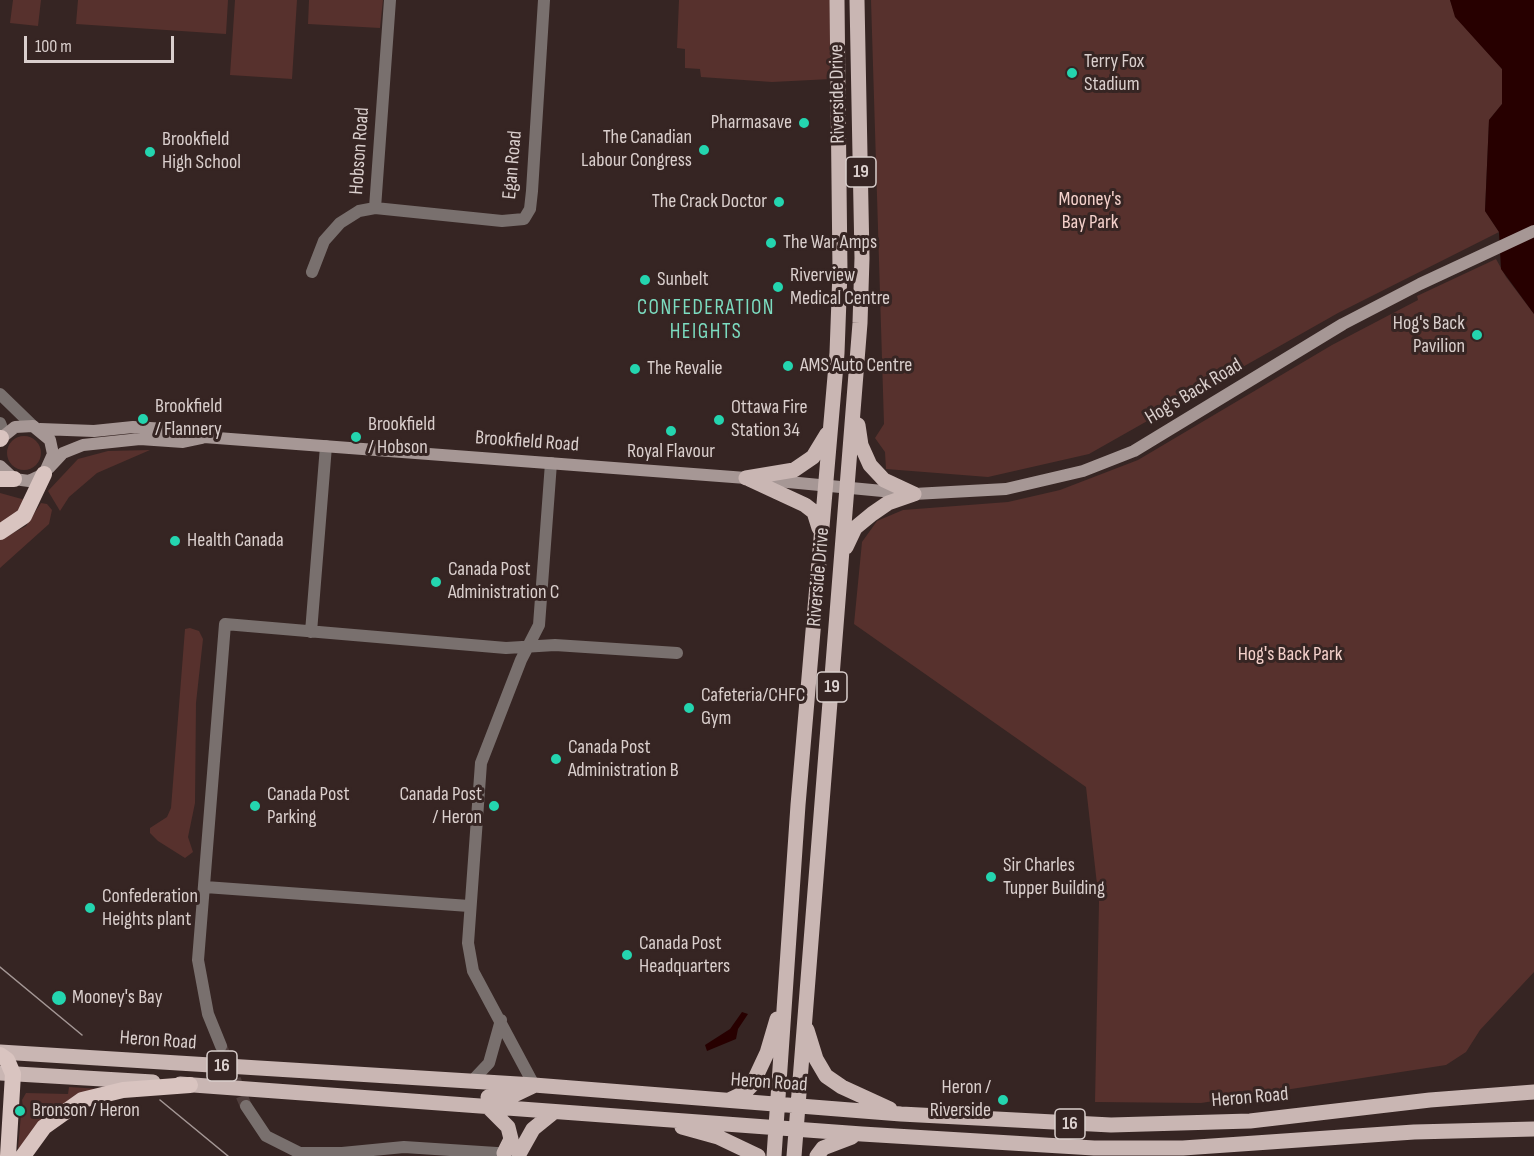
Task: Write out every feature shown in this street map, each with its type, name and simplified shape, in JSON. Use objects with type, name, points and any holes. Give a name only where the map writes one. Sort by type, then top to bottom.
[{"type":"highway","points":[[0,532],[24,516],[46,471]]},
{"type":"highway","points":[[0,1054],[7,1060],[8,1156]]},
{"type":"highway","points":[[23,1156],[52,1119],[82,1100],[123,1090],[190,1085]]},
{"type":"main road","name":"Riverside Drive","points":[[774,1156],[840,271],[837,0]]},
{"type":"main road","name":"Riverside Drive","points":[[794,1156],[855,402],[862,281],[857,0]]},
{"type":"main road","points":[[838,87],[859,86]]},
{"type":"main road","name":"Hog's Back Road","points":[[847,488],[914,494],[996,490],[1046,482],[1083,471],[1134,451],[1343,324],[1534,231]]},
{"type":"main road","points":[[855,402],[861,445],[870,465],[885,480],[914,494]]},
{"type":"main road","name":"Brookfield Road","points":[[1,434],[21,425],[94,431],[133,427],[183,430],[204,437],[746,478],[847,488]]},
{"type":"main road","points":[[0,466],[7,479],[29,481],[46,471],[52,447],[37,428]]},
{"type":"main road","points":[[746,478],[784,473],[806,464],[830,428]]},
{"type":"main road","name":"Brookfield Road","points":[[46,471],[63,453],[83,445],[140,439],[183,442],[204,437]]},
{"type":"main road","points":[[746,478],[805,504],[814,512],[821,536]]},
{"type":"main road","points":[[841,563],[855,528],[888,502],[914,494]]},
{"type":"main road","points":[[726,1101],[744,1093],[752,1085],[767,1053],[786,981]]},
{"type":"main road","points":[[804,1017],[814,1054],[826,1077],[842,1087],[901,1114]]},
{"type":"main road","name":"Heron Road","points":[[0,1054],[534,1085],[901,1114],[1077,1124],[1154,1125],[1250,1121],[1430,1100],[1534,1092]]},
{"type":"main road","name":"16","points":[[6,1073],[1064,1147],[1159,1149],[1414,1132],[1534,1128]]},
{"type":"main road","points":[[383,1098],[420,1095],[510,1097],[534,1085]]},
{"type":"main road","points":[[487,1106],[508,1127],[512,1154]]},
{"type":"main road","points":[[512,1154],[533,1129],[554,1112]]},
{"type":"main road","points":[[648,1118],[717,1137],[758,1156]]},
{"type":"main road","points":[[817,1156],[823,1148],[838,1140],[862,1134]]},
{"type":"street","name":"Hobson Road","points":[[312,272],[324,241],[340,223],[359,211],[375,208],[390,0]]},
{"type":"street","name":"Egan Road","points":[[375,208],[502,221],[524,219],[530,209],[532,191],[544,0]]},
{"type":"street","points":[[0,394],[37,428]]},
{"type":"street","points":[[311,632],[326,446]]},
{"type":"street","points":[[534,1085],[468,957],[481,763],[526,648],[539,625],[551,463]]},
{"type":"street","points":[[221,1046],[208,1014],[198,960],[225,624],[526,648],[555,645],[677,653]]},
{"type":"street","points":[[205,887],[470,906]]},
{"type":"street","points":[[472,1081],[489,1063],[501,1020]]},
{"type":"street","points":[[246,1106],[266,1136],[286,1148],[307,1154],[404,1147],[512,1154]]},
{"type":"green space","points":[[13,0],[41,0],[38,26],[10,23]]},
{"type":"green space","points":[[78,0],[228,0],[226,34],[76,24]]},
{"type":"green space","points":[[235,0],[297,0],[292,79],[230,75]]},
{"type":"green space","points":[[309,0],[383,0],[380,28],[308,24]]},
{"type":"green space","points":[[679,0],[830,0],[831,79],[772,82],[701,77],[700,69],[685,68],[685,49],[677,48]]},
{"type":"green space","name":"Mooney's Bay Park","points":[[871,0],[1450,0],[1456,17],[1502,69],[1502,104],[1489,120],[1485,211],[1499,232],[1338,313],[1089,454],[988,477],[886,469],[885,452],[875,438],[884,424]]},
{"type":"green space","name":"Hog's Back Park","points":[[1496,259],[1506,277],[1534,314],[1534,972],[1480,1030],[1466,1052],[1446,1065],[1201,1103],[1095,1102],[1099,902],[1086,787],[854,624],[862,542],[877,521],[903,510],[1008,502],[1060,490],[1138,460],[1332,345],[1418,300],[1417,296]]},
{"type":"green space","points":[[24,436],[36,441],[41,453],[36,465],[24,470],[12,465],[7,453],[12,441]]},
{"type":"green space","points":[[150,450],[97,473],[69,497],[60,511],[48,491],[78,459],[108,451]]},
{"type":"green space","points":[[0,493],[29,501],[0,527]]},
{"type":"green space","points":[[41,503],[47,504],[52,510],[49,524],[0,568],[0,540],[26,526]]},
{"type":"green space","points":[[185,629],[199,631],[203,639],[196,703],[195,803],[188,837],[193,852],[185,858],[158,841],[150,833],[150,828],[167,817],[171,808]]},
{"type":"green space","points":[[69,1087],[100,1089],[20,1149],[18,1148],[21,1115],[24,1115],[22,1100],[26,1093],[68,1094]]},
{"type":"shaded area","points":[[1450,0],[1534,0],[1534,314],[1501,269],[1499,232],[1485,211],[1489,120],[1502,104],[1502,69],[1455,17]]},
{"type":"shaded area","points":[[742,1012],[748,1014],[738,1029],[736,1039],[707,1051],[705,1045],[730,1029]]},
{"type":"tunnel","points":[[221,1046],[246,1106]]},
{"type":"tram line","points":[[0,967],[82,1035]]},
{"type":"tram line","points":[[160,1100],[228,1156]]},
{"type":"place","name":"Terry Fox Stadium","points":[[1072,73]]},
{"type":"place","name":"Pharmasave","points":[[804,123]]},
{"type":"place","name":"The Canadian Labour Congress","points":[[704,150]]},
{"type":"place","name":"Brookfield High School","points":[[150,152]]},
{"type":"place","name":"The Crack Doctor","points":[[779,202]]},
{"type":"place","name":"The War Amps","points":[[771,243]]},
{"type":"place","name":"Sunbelt","points":[[645,280]]},
{"type":"place","name":"Riverview Medical Centre","points":[[778,287]]},
{"type":"place","name":"Hog's Back Pavilion","points":[[1477,335]]},
{"type":"place","name":"AMS Auto Centre","points":[[788,366]]},
{"type":"place","name":"The Revalie","points":[[635,369]]},
{"type":"place","name":"Brookfield / Flannery","points":[[143,419]]},
{"type":"place","name":"Ottawa Fire Station 34","points":[[719,420]]},
{"type":"place","name":"Royal Flavour","points":[[671,431]]},
{"type":"place","name":"Brookfield / Hobson","points":[[356,437]]},
{"type":"place","name":"Health Canada","points":[[175,541]]},
{"type":"place","name":"Canada Post Administration C","points":[[436,582]]},
{"type":"place","name":"Cafeteria/CHFC Gym","points":[[689,708]]},
{"type":"place","name":"Canada Post Administration B","points":[[556,759]]},
{"type":"place","name":"Canada Post Parking","points":[[255,806]]},
{"type":"place","name":"Canada Post / Heron","points":[[494,806]]},
{"type":"place","name":"Sir Charles Tupper Building","points":[[991,877]]},
{"type":"place","name":"Confederation Heights plant","points":[[90,908]]},
{"type":"place","name":"Canada Post Headquarters","points":[[627,955]]},
{"type":"place","name":"Mooney's Bay","points":[[59,998]]},
{"type":"place","name":"Heron / Riverside","points":[[1003,1100]]},
{"type":"place","name":"Bronson / Heron","points":[[20,1111]]},
{"type":"district","name":"CONFEDERATION HEIGHTS","points":[[706,321]]}]
